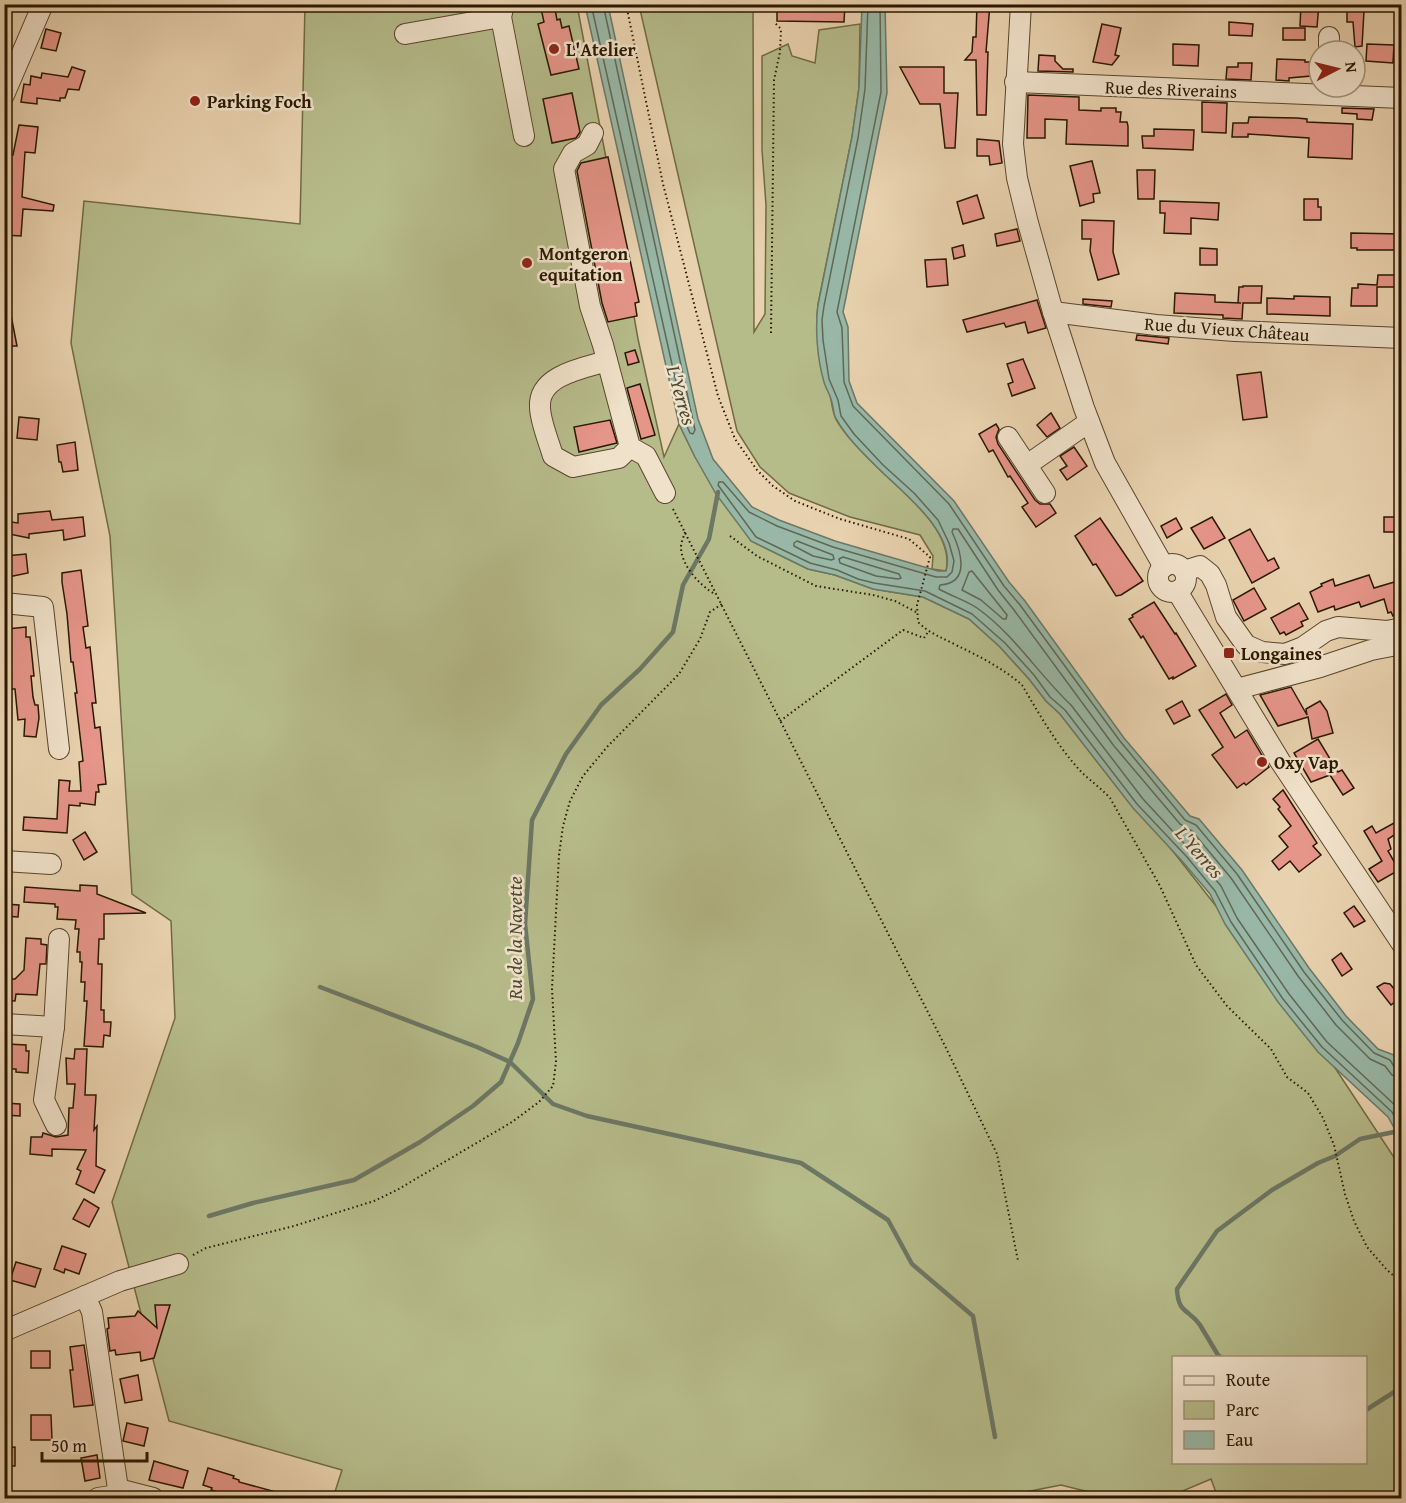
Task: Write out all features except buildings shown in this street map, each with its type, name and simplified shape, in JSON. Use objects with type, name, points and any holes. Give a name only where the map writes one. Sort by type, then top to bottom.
[{"type":"street","points":[[4,95],[43,4]]},
{"type":"street","points":[[1021,4],[1013,144],[1017,178],[1053,312],[1089,422],[1105,463],[1164,567]]},
{"type":"street","points":[[405,34],[502,11],[524,136]]},
{"type":"street","name":"Rue des Riverains","points":[[1015,82],[1307,90]]},
{"type":"street","name":"Rue des Riverains","points":[[1367,95],[1401,98]]},
{"type":"street","points":[[593,133],[587,145],[573,153],[564,169],[590,306],[630,447],[646,456],[665,493]]},
{"type":"street","name":"Rue du Vieux Château","points":[[1053,312],[1156,325],[1234,331],[1401,338]]},
{"type":"street","points":[[607,361],[560,376],[543,390],[539,406],[553,456],[573,467],[619,458],[630,447]]},
{"type":"street","points":[[1026,465],[1089,422]]},
{"type":"street","points":[[1008,437],[1045,493]]},
{"type":"street","points":[[1173,564],[1184,571],[1186,580],[1181,589],[1168,591],[1161,586],[1159,574],[1164,567],[1173,564]]},
{"type":"street","points":[[1184,571],[1200,566],[1210,574],[1226,616],[1246,645],[1262,652],[1285,654],[1303,647],[1338,627],[1387,631],[1401,628]]},
{"type":"street","points":[[1177,591],[1280,761],[1401,944]]},
{"type":"street","points":[[4,603],[43,607],[59,749]]},
{"type":"street","points":[[1237,689],[1320,667],[1371,650],[1401,644]]},
{"type":"street","points":[[4,861],[51,864]]},
{"type":"street","points":[[56,1125],[44,1100],[54,1027],[59,939]]},
{"type":"street","points":[[4,1024],[54,1027]]},
{"type":"street","points":[[4,1331],[120,1281],[178,1264]]},
{"type":"street","points":[[85,1296],[92,1312],[118,1489],[117,1495],[98,1498]]},
{"type":"street","points":[[118,1489],[153,1498]]},
{"type":"path","points":[[626,4],[663,184],[718,396],[735,439],[757,470],[773,486],[795,501],[840,519],[909,539],[930,556],[917,605],[918,622],[928,632],[959,646],[1012,676],[1022,685],[1066,754],[1078,769],[1099,786],[1117,809],[1129,835],[1160,886],[1196,965],[1227,1006],[1271,1049],[1287,1077],[1308,1093],[1323,1118],[1334,1145],[1345,1194],[1354,1221],[1367,1247],[1401,1283]]},
{"type":"path","points":[[771,333],[774,80],[780,52],[781,29],[775,23]]},
{"type":"path","points":[[665,493],[940,1035],[997,1154],[1018,1261]]},
{"type":"path","points":[[685,532],[681,547],[684,557],[696,580],[716,594]]},
{"type":"path","points":[[730,536],[757,556],[816,586],[873,595],[895,601],[916,612]]},
{"type":"path","points":[[178,1264],[206,1248],[294,1226],[374,1201],[397,1190],[502,1128],[539,1102],[553,1086],[556,1062],[552,989],[559,855],[563,826],[570,801],[583,776],[607,747],[679,674],[697,644],[710,612],[722,604]]},
{"type":"path","points":[[780,721],[903,630],[924,638],[928,632]]},
{"type":"green space","points":[[305,5],[577,5],[638,339],[664,457],[679,424],[695,457],[751,541],[808,569],[835,575],[873,589],[923,597],[969,619],[1000,647],[1060,714],[1128,801],[1128,794],[1234,929],[1318,1042],[1401,1168],[1401,1498],[1218,1498],[1211,1479],[1166,1498],[1113,1498],[1061,1485],[995,1498],[333,1498],[342,1470],[169,1421],[112,1202],[175,1018],[171,921],[132,894],[110,536],[71,343],[84,201],[300,224]]},
{"type":"green space","points":[[639,5],[753,5],[754,332],[765,314],[766,205],[762,150],[762,56],[788,44],[792,56],[815,63],[819,30],[860,24],[859,88],[852,137],[818,304],[817,327],[820,350],[837,421],[856,446],[913,501],[935,527],[947,556],[946,571],[932,569],[933,556],[920,535],[850,517],[789,493],[760,467],[737,431]]},
{"type":"water","name":"L'Yerres","points":[[585,5],[608,5],[698,419],[713,459],[752,507],[779,520],[835,541],[938,571],[946,571],[947,557],[936,528],[913,501],[856,446],[836,418],[824,382],[818,353],[818,305],[852,137],[859,88],[862,5],[885,5],[887,93],[843,312],[848,327],[849,381],[857,403],[954,501],[1009,582],[1124,738],[1190,816],[1199,819],[1242,870],[1309,968],[1346,1016],[1378,1049],[1394,1055],[1401,1071],[1401,1149],[1397,1133],[1388,1117],[1318,1052],[1278,1002],[1225,924],[1210,894],[1133,808],[1060,714],[1000,647],[969,619],[923,597],[873,589],[835,575],[808,569],[751,541],[716,494],[679,424]]},
{"type":"waterway","name":"Ru de la Navette","points":[[209,1216],[253,1203],[354,1180],[420,1142],[473,1106],[501,1082],[518,1043],[533,999],[525,924],[532,820],[566,754],[601,705],[640,669],[673,632],[683,585],[709,539],[718,492]]},
{"type":"waterway","points":[[320,987],[477,1047],[510,1062],[553,1104],[587,1116],[801,1163],[888,1220],[912,1264],[973,1316],[995,1437]]},
{"type":"waterway","points":[[1219,1356],[1200,1325],[1179,1303],[1177,1289],[1217,1231],[1272,1190],[1318,1163],[1335,1156],[1360,1139],[1394,1132],[1402,1124]]},
{"type":"waterway","points":[[1367,1409],[1402,1387]]},
{"type":"place","name":"L'Atelier","points":[[554,49]]},
{"type":"place","name":"Parking Foch","points":[[195,101]]},
{"type":"place","name":"Montgeron equitation","points":[[527,263]]},
{"type":"place","name":"Longaines","points":[[1229,653]]},
{"type":"place","name":"Oxy Vap","points":[[1262,762]]}]
